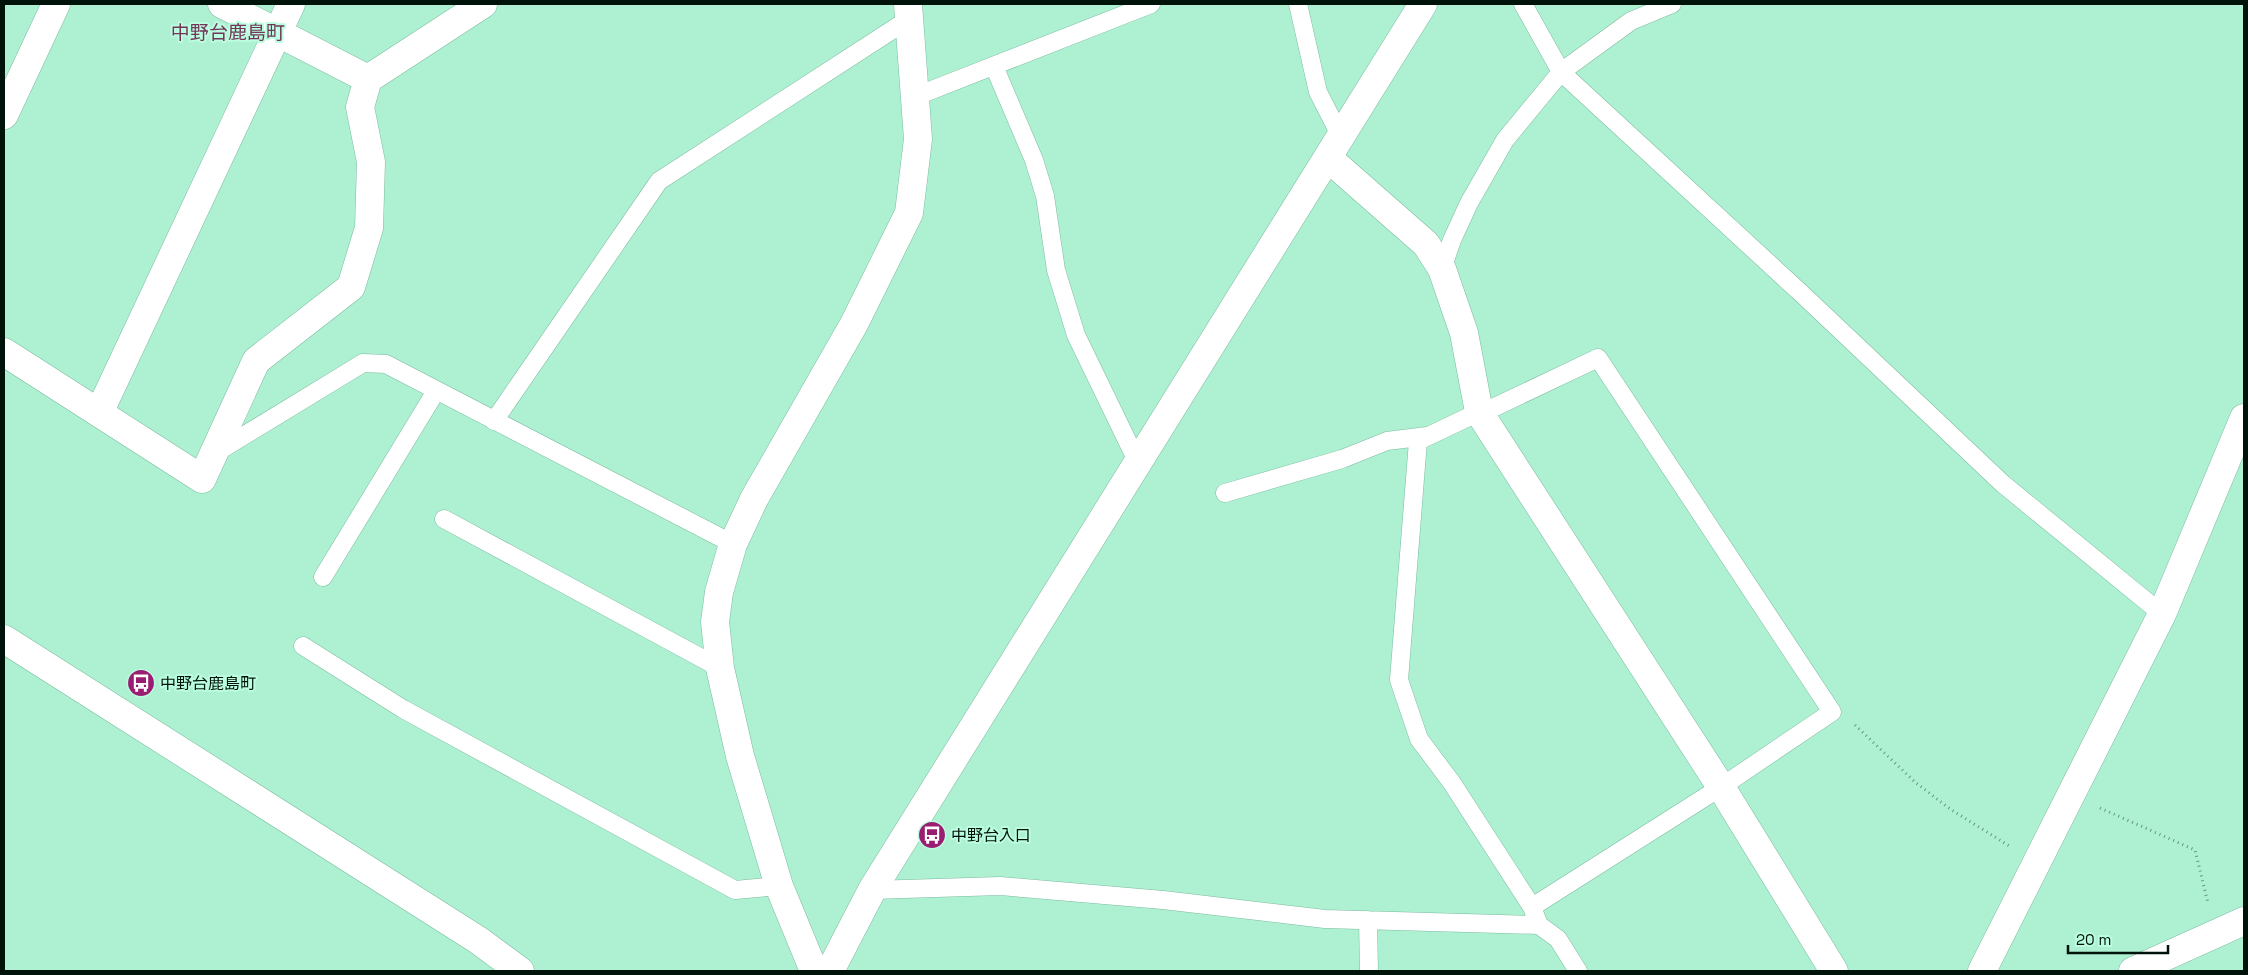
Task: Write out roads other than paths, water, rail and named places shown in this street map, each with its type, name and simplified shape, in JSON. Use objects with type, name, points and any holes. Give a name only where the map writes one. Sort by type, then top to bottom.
[{"type":"street","points":[[4,115],[56,4]]},
{"type":"street","points":[[222,4],[368,79]]},
{"type":"street","points":[[99,413],[291,4]]},
{"type":"street","points":[[4,352],[202,480],[217,452],[256,361],[351,287],[369,228],[371,162],[360,107],[368,79],[483,4]]},
{"type":"street","points":[[830,971],[872,890],[1137,461],[1423,4]]},
{"type":"street","points":[[814,971],[779,886],[740,756],[720,668],[716,622],[719,592],[733,544],[754,499],[854,324],[908,214],[918,139],[909,11]]},
{"type":"street","points":[[1334,147],[1426,244],[1442,269],[1464,333],[1480,413],[1721,787],[1834,971]]},
{"type":"street","points":[[1982,971],[2072,796],[2162,614],[2244,418]]},
{"type":"street","points":[[4,639],[478,940],[520,971]]},
{"type":"street","points":[[2133,971],[2244,921]]},
{"type":"lane","points":[[914,97],[1151,4]]},
{"type":"lane","points":[[1298,4],[1318,92],[1334,147]]},
{"type":"lane","points":[[1523,4],[1561,72],[1802,294],[2003,484],[2162,614]]},
{"type":"lane","points":[[1442,269],[1452,240],[1505,140],[1561,72],[1631,21],[1672,4]]},
{"type":"lane","points":[[494,421],[659,181],[909,11]]},
{"type":"lane","points":[[994,66],[1034,160],[1045,196],[1056,270],[1076,334],[1137,461]]},
{"type":"lane","points":[[1532,907],[1721,787],[1832,712],[1598,358],[1418,441],[1399,680],[1419,739],[1452,783],[1532,907],[1539,925],[1558,940],[1578,971]]},
{"type":"lane","points":[[217,452],[363,363],[386,364],[733,544]]},
{"type":"lane","points":[[324,577],[436,391]]},
{"type":"lane","points":[[1225,493],[1342,459],[1387,440],[1427,436]]},
{"type":"lane","points":[[444,519],[720,668]]},
{"type":"lane","points":[[303,646],[403,709],[735,890],[779,886]]},
{"type":"lane","points":[[872,890],[1000,886],[1163,900],[1325,919],[1539,925]]},
{"type":"lane","points":[[1368,920],[1368,971]]},
{"type":"place","name":"中野台鹿島町","points":[[141,683]]},
{"type":"place","name":"中野台入口","points":[[932,835]]},
{"type":"district","name":"中野台鹿島町","points":[[228,32]]}]
